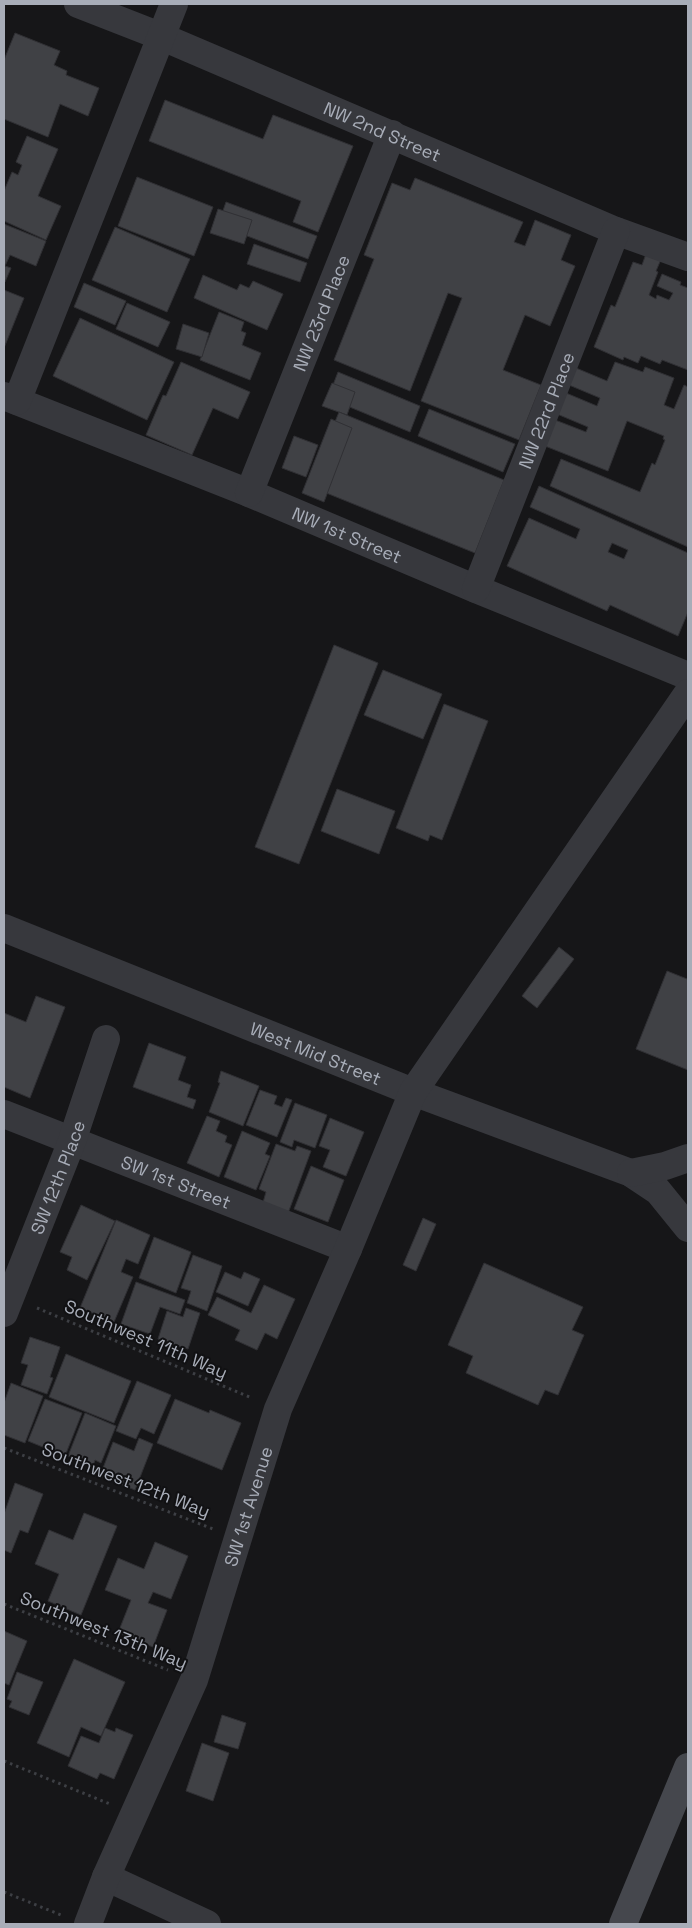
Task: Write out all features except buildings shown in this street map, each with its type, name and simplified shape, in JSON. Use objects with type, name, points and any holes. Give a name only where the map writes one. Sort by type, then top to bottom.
[{"type":"street","name":"NW 2nd Street","points":[[78,4],[160,36],[616,231],[688,257]]},
{"type":"street","points":[[11,398],[174,4]]},
{"type":"street","name":"NW 23rd Place","points":[[249,493],[392,134]]},
{"type":"street","name":"NW 22rd Place","points":[[476,589],[616,231]]},
{"type":"street","name":"NW 1st Street","points":[[11,398],[249,493],[688,676]]},
{"type":"street","name":"SW 1st Avenue","points":[[78,1921],[106,1877],[194,1680],[278,1409],[348,1250],[413,1092],[688,693]]},
{"type":"street","name":"West Mid Street","points":[[4,928],[413,1092],[631,1174],[658,1191],[688,1228]]},
{"type":"street","name":"SW 12th Place","points":[[7,1305],[72,1141],[106,1039]]},
{"type":"street","name":"SW 1st Street","points":[[4,1114],[348,1250]]},
{"type":"street","points":[[631,1174],[666,1166],[688,1158]]},
{"type":"street","points":[[623,1924],[688,1767]]},
{"type":"street","points":[[106,1877],[207,1924]]},
{"type":"path","name":"Southwest 11th Way","points":[[7,1305],[278,1409]]},
{"type":"path","name":"Southwest 12th Way","points":[[4,1448],[238,1538]]},
{"type":"path","name":"Southwest 13th Way","points":[[4,1604],[194,1680]]},
{"type":"path","points":[[4,1761],[134,1815]]},
{"type":"path","points":[[4,1892],[78,1921]]}]
